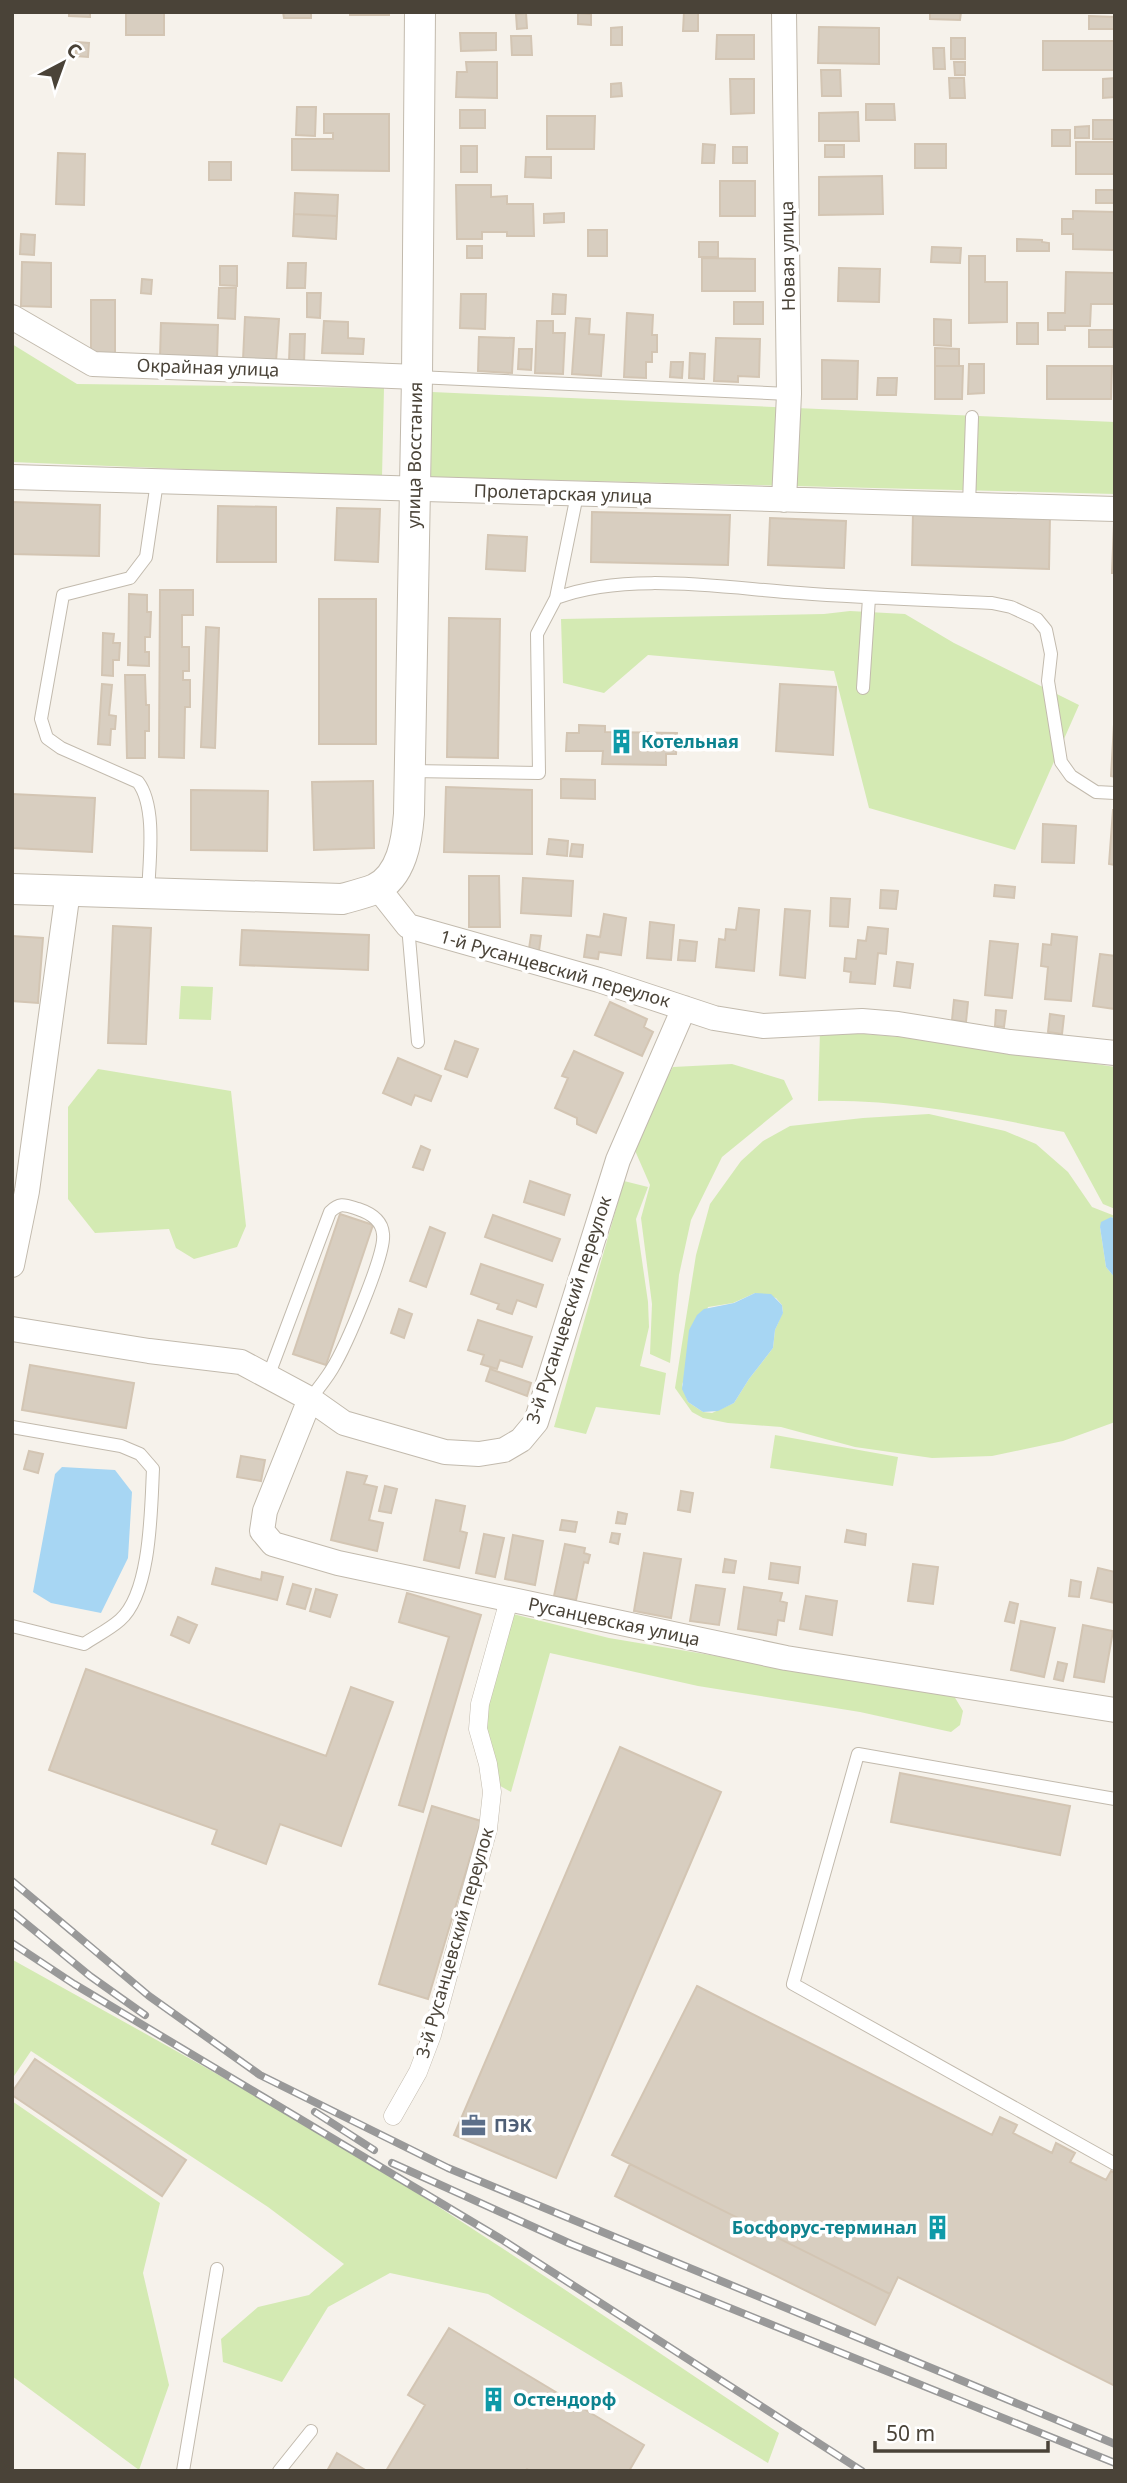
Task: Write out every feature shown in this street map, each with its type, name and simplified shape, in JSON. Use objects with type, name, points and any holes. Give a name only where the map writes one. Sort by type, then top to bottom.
[{"type":"street","name":"улица Восстания","points":[[378,888],[394,870],[406,845],[410,772],[420,12]]},
{"type":"street","name":"Новая улица","points":[[784,12],[789,394],[784,500]]},
{"type":"street","name":"Окрайная улица","points":[[12,317],[93,363],[417,377]]},
{"type":"street","name":"Пролетарская улица","points":[[12,477],[1115,509]]},
{"type":"street","points":[[12,889],[342,899],[378,888],[408,926]]},
{"type":"street","points":[[12,1265],[27,1191],[68,891]]},
{"type":"street","name":"1-й Русанцевский переулок","points":[[408,926],[599,980],[714,1017],[763,1026],[813,1022],[874,1022],[1010,1042],[1115,1053]]},
{"type":"street","name":"3-й Русанцевский переулок","points":[[12,1329],[149,1351],[241,1362],[310,1399],[345,1423],[445,1452],[479,1454],[504,1450],[521,1440],[536,1422],[618,1160],[684,1008]]},
{"type":"street","name":"Русанцевская улица","points":[[310,1399],[265,1511],[262,1531],[273,1544],[338,1563],[786,1658],[1115,1710]]},
{"type":"street","name":"3-й Русанцевский переулок","points":[[393,2116],[418,2072],[432,2035],[488,1829],[492,1792],[488,1764],[478,1729],[480,1704],[509,1600]]},
{"type":"lane","points":[[417,377],[789,394]]},
{"type":"lane","points":[[969,505],[972,417]]},
{"type":"lane","points":[[148,894],[150,855],[146,793],[138,782],[61,748],[47,738],[41,719],[63,595],[130,578],[146,556],[157,482]]},
{"type":"lane","points":[[410,772],[539,773],[537,634],[556,598],[577,495]]},
{"type":"lane","points":[[556,598],[578,590],[658,583],[869,598],[992,603],[1011,607],[1037,619],[1046,630],[1051,654],[1048,681],[1061,762],[1070,776],[1096,792],[1115,793]]},
{"type":"lane","points":[[863,688],[869,598]]},
{"type":"lane","points":[[408,926],[418,1042]]},
{"type":"lane","points":[[268,1377],[330,1212],[338,1205],[344,1204],[365,1211],[377,1219],[384,1232],[382,1254],[334,1367],[310,1399]]},
{"type":"lane","points":[[12,1427],[121,1446],[140,1454],[153,1469],[150,1524],[141,1587],[122,1619],[84,1644],[12,1626]]},
{"type":"lane","points":[[1115,1799],[858,1754],[793,1984],[1115,2164]]},
{"type":"lane","points":[[183,2471],[217,2269]]},
{"type":"lane","points":[[279,2471],[311,2431]]},
{"type":"green space","points":[[12,344],[77,384],[384,388],[382,477],[12,462]]},
{"type":"green space","points":[[432,392],[1115,422],[1115,494],[431,477]]},
{"type":"green space","points":[[850,611],[905,614],[954,643],[1079,705],[1015,850],[869,808],[834,671],[648,655],[604,693],[563,683],[561,619],[824,614]]},
{"type":"green space","points":[[181,986],[213,987],[211,1020],[179,1019]]},
{"type":"green space","points":[[820,1030],[946,1041],[1115,1067],[1115,1209],[1103,1204],[1064,1132],[911,1106],[818,1101]]},
{"type":"green space","points":[[732,1064],[784,1080],[793,1099],[722,1157],[691,1220],[679,1275],[670,1363],[650,1354],[652,1304],[641,1218],[650,1185],[633,1146],[648,1110],[673,1067]]},
{"type":"green space","points":[[98,1069],[231,1091],[246,1226],[237,1247],[194,1259],[176,1248],[169,1229],[95,1233],[68,1199],[68,1107]]},
{"type":"green space","points":[[929,1114],[1005,1131],[1036,1144],[1068,1172],[1092,1207],[1115,1216],[1115,1219],[1111,1217],[1100,1227],[1106,1267],[1115,1278],[1115,1422],[1063,1441],[992,1456],[932,1458],[855,1447],[781,1427],[728,1423],[703,1418],[692,1412],[675,1388],[696,1255],[710,1204],[741,1161],[763,1141],[790,1126]],"holes":[[[755,1293],[776,1298],[782,1305],[783,1312],[775,1330],[773,1348],[734,1403],[712,1413],[703,1412],[688,1402],[682,1385],[708,1307],[733,1303]]]},
{"type":"green space","points":[[624,1181],[648,1187],[636,1219],[649,1327],[640,1366],[666,1373],[660,1415],[596,1407],[586,1434],[554,1427]]},
{"type":"green space","points":[[775,1435],[898,1457],[893,1486],[770,1468]]},
{"type":"green space","points":[[513,1614],[609,1638],[954,1696],[963,1711],[960,1725],[951,1732],[860,1712],[698,1686],[550,1653],[511,1792],[495,1783],[484,1725],[490,1689]]},
{"type":"green space","points":[[13,1960],[318,2132],[599,2312],[779,2433],[768,2463],[488,2294],[390,2273],[328,2307],[282,2382],[223,2362],[221,2339],[258,2307],[309,2295],[344,2264],[268,2207],[31,2051],[12,2079]]},
{"type":"green space","points":[[12,2101],[160,2203],[143,2273],[169,2385],[139,2470],[12,2376]]},
{"type":"water","points":[[1111,1217],[1115,1219],[1115,1278],[1106,1267],[1100,1227],[1101,1222]]},
{"type":"water","points":[[755,1293],[771,1294],[782,1305],[783,1313],[775,1330],[773,1348],[734,1403],[718,1411],[703,1412],[688,1402],[682,1389],[689,1330],[697,1315],[704,1309],[734,1303]]},
{"type":"water","points":[[62,1467],[115,1470],[132,1492],[128,1558],[101,1613],[51,1603],[33,1592],[55,1474]]},
{"type":"building","points":[[69,12],[90,12],[90,17],[69,16]]},
{"type":"building","points":[[126,12],[164,12],[164,35],[126,35]]},
{"type":"building","points":[[283,12],[311,12],[311,18],[284,18]]},
{"type":"building","points":[[350,12],[389,12],[389,15],[350,15]]},
{"type":"building","points":[[684,12],[698,12],[698,31],[683,31]]},
{"type":"building","points":[[930,12],[961,12],[960,20],[930,19]]},
{"type":"building","points":[[526,13],[527,28],[517,29],[516,14]]},
{"type":"building","points":[[578,13],[591,14],[591,25],[578,24]]},
{"type":"building","points":[[1089,16],[1115,17],[1115,29],[1089,29]]},
{"type":"building","points":[[622,27],[622,45],[611,45],[611,28]]},
{"type":"building","points":[[819,27],[879,28],[879,64],[818,63]]},
{"type":"building","points":[[460,33],[496,33],[496,50],[461,51]]},
{"type":"building","points":[[717,35],[754,35],[754,59],[716,59]]},
{"type":"building","points":[[511,36],[531,36],[532,55],[512,55]]},
{"type":"building","points":[[951,38],[965,38],[965,59],[951,59]]},
{"type":"building","points":[[1043,41],[1115,41],[1115,70],[1043,70]]},
{"type":"building","points":[[76,42],[89,43],[88,57],[76,56]]},
{"type":"building","points":[[933,48],[944,48],[945,69],[934,69]]},
{"type":"building","points":[[466,62],[497,62],[497,98],[456,97],[457,72],[467,72]]},
{"type":"building","points":[[954,62],[965,62],[965,75],[955,75]]},
{"type":"building","points":[[821,70],[840,70],[841,96],[822,96]]},
{"type":"building","points":[[949,78],[964,78],[965,98],[950,98]]},
{"type":"building","points":[[1115,78],[1115,97],[1103,98],[1103,79]]},
{"type":"building","points":[[730,79],[754,79],[754,113],[731,114]]},
{"type":"building","points":[[621,83],[622,96],[611,97],[611,84]]},
{"type":"building","points":[[866,104],[894,104],[895,120],[866,120]]},
{"type":"building","points":[[297,107],[316,107],[315,136],[296,135]]},
{"type":"building","points":[[460,110],[485,110],[485,128],[460,128]]},
{"type":"building","points":[[858,112],[859,141],[819,141],[819,113]]},
{"type":"building","points":[[324,114],[389,114],[389,171],[292,170],[292,139],[333,139],[333,133],[324,133]]},
{"type":"building","points":[[547,116],[595,116],[594,149],[547,149]]},
{"type":"building","points":[[1093,120],[1115,120],[1115,139],[1093,139]]},
{"type":"building","points":[[1089,126],[1089,138],[1075,138],[1075,127]]},
{"type":"building","points":[[1052,130],[1070,130],[1070,146],[1052,146]]},
{"type":"building","points":[[1076,142],[1115,142],[1115,174],[1076,174]]},
{"type":"building","points":[[703,144],[715,145],[714,163],[702,163]]},
{"type":"building","points":[[915,144],[946,144],[946,168],[915,168]]},
{"type":"building","points":[[825,145],[844,145],[844,157],[825,157]]},
{"type":"building","points":[[461,146],[477,146],[477,172],[461,172]]},
{"type":"building","points":[[733,147],[747,147],[747,163],[733,163]]},
{"type":"building","points":[[58,153],[85,154],[84,205],[56,204]]},
{"type":"building","points":[[526,157],[551,157],[551,178],[525,177]]},
{"type":"building","points":[[209,162],[231,162],[231,180],[209,180]]},
{"type":"building","points":[[882,176],[883,214],[819,215],[819,177]]},
{"type":"building","points":[[720,181],[755,181],[755,216],[720,216]]},
{"type":"building","points":[[456,185],[491,185],[491,197],[507,196],[507,204],[533,204],[534,236],[482,232],[482,239],[457,239]]},
{"type":"building","points":[[1096,190],[1115,190],[1115,203],[1096,203]]},
{"type":"building","points":[[295,193],[338,195],[337,216],[294,214]]},
{"type":"building","points":[[1073,211],[1115,212],[1115,250],[1073,249],[1073,234],[1062,234],[1062,219],[1073,219]]},
{"type":"building","points":[[564,213],[564,222],[544,223],[544,214]]},
{"type":"building","points":[[294,214],[337,216],[336,239],[293,236]]},
{"type":"building","points":[[588,230],[607,230],[607,256],[588,256]]},
{"type":"building","points":[[21,234],[35,235],[34,255],[20,254]]},
{"type":"building","points":[[1017,239],[1042,240],[1049,243],[1049,251],[1017,251]]},
{"type":"building","points":[[699,242],[718,242],[718,257],[699,257]]},
{"type":"building","points":[[467,246],[482,246],[482,258],[467,258]]},
{"type":"building","points":[[932,247],[961,248],[960,263],[931,262]]},
{"type":"building","points":[[969,256],[985,256],[985,282],[1007,282],[1007,322],[969,323]]},
{"type":"building","points":[[702,258],[755,259],[755,291],[702,291]]},
{"type":"building","points":[[22,262],[51,263],[51,307],[21,306]]},
{"type":"building","points":[[288,263],[306,263],[305,288],[287,288]]},
{"type":"building","points":[[220,266],[237,266],[237,286],[220,285]]},
{"type":"building","points":[[839,268],[880,269],[879,302],[838,301]]},
{"type":"building","points":[[1066,272],[1115,273],[1114,304],[1091,304],[1090,326],[1065,326],[1065,330],[1048,330],[1048,313],[1065,313]]},
{"type":"building","points":[[142,279],[152,280],[151,294],[141,293]]},
{"type":"building","points":[[219,288],[236,288],[235,319],[218,318]]},
{"type":"building","points":[[307,293],[321,293],[320,318],[307,317]]},
{"type":"building","points":[[461,294],[486,294],[485,329],[460,328]]},
{"type":"building","points":[[553,294],[566,295],[565,314],[552,314]]},
{"type":"building","points":[[91,300],[115,300],[115,353],[91,353]]},
{"type":"building","points":[[734,302],[763,302],[763,324],[734,324]]},
{"type":"building","points":[[627,313],[653,315],[652,335],[657,335],[657,352],[652,352],[652,362],[646,362],[646,378],[624,377]]},
{"type":"building","points":[[245,317],[279,319],[276,362],[243,360]]},
{"type":"building","points":[[576,318],[590,319],[589,334],[604,335],[601,376],[572,374]]},
{"type":"building","points":[[934,319],[951,320],[951,346],[934,345]]},
{"type":"building","points":[[324,321],[348,322],[348,338],[364,339],[363,354],[322,353]]},
{"type":"building","points":[[537,321],[553,321],[553,333],[565,333],[563,374],[535,373]]},
{"type":"building","points":[[161,323],[218,325],[217,360],[160,358]]},
{"type":"building","points":[[1017,323],[1038,323],[1038,344],[1017,344]]},
{"type":"building","points":[[1089,330],[1113,330],[1113,347],[1089,347]]},
{"type":"building","points":[[290,334],[305,334],[304,363],[289,362]]},
{"type":"building","points":[[479,337],[514,338],[512,373],[478,371]]},
{"type":"building","points":[[716,338],[760,339],[759,377],[738,376],[738,382],[714,381]]},
{"type":"building","points":[[935,348],[959,349],[959,366],[935,366]]},
{"type":"building","points":[[519,349],[532,349],[531,370],[518,369]]},
{"type":"building","points":[[690,353],[705,354],[704,379],[689,378]]},
{"type":"building","points":[[822,360],[858,361],[857,399],[822,399]]},
{"type":"building","points":[[671,362],[683,362],[682,378],[670,377]]},
{"type":"building","points":[[969,364],[984,364],[984,393],[968,394]]},
{"type":"building","points":[[935,366],[963,366],[962,399],[935,399]]},
{"type":"building","points":[[1047,366],[1112,366],[1111,399],[1047,399]]},
{"type":"building","points":[[878,378],[897,378],[896,395],[877,395]]},
{"type":"building","points":[[12,502],[100,505],[99,556],[12,554]]},
{"type":"building","points":[[218,506],[276,507],[276,562],[217,562]]},
{"type":"building","points":[[337,508],[380,509],[378,562],[335,560]]},
{"type":"building","points":[[592,512],[730,515],[728,565],[591,562]]},
{"type":"building","points":[[913,512],[1050,516],[1049,569],[912,565]]},
{"type":"building","points":[[770,518],[846,521],[844,568],[768,565]]},
{"type":"building","points":[[1114,524],[1115,573],[1112,573]]},
{"type":"building","points":[[488,535],[527,537],[525,571],[486,569]]},
{"type":"building","points":[[160,590],[193,590],[193,615],[182,615],[182,647],[189,647],[189,671],[183,671],[183,680],[190,680],[190,707],[185,707],[184,758],[159,757]]},
{"type":"building","points":[[129,594],[147,595],[147,612],[151,612],[150,637],[145,637],[145,652],[149,652],[149,666],[128,665]]},
{"type":"building","points":[[319,599],[376,599],[376,744],[319,744]]},
{"type":"building","points":[[449,618],[500,619],[498,758],[447,757]]},
{"type":"building","points":[[206,627],[219,628],[215,748],[201,747]]},
{"type":"building","points":[[103,633],[114,634],[113,643],[120,643],[119,660],[113,660],[113,676],[102,675]]},
{"type":"building","points":[[125,675],[145,675],[149,731],[145,731],[145,758],[127,758]]},
{"type":"building","points":[[102,684],[112,685],[109,715],[116,716],[115,729],[111,729],[110,745],[98,744]]},
{"type":"building","points":[[780,684],[836,687],[833,755],[776,751]]},
{"type":"building","points":[[1115,707],[1115,777],[1111,776]]},
{"type":"building","name":"Котельная","points":[[579,725],[605,726],[605,732],[677,733],[676,754],[666,754],[666,765],[602,764],[603,751],[566,751],[567,733],[579,733]]},
{"type":"building","points":[[561,779],[595,780],[595,799],[561,798]]},
{"type":"building","points":[[373,781],[374,848],[314,850],[312,782]]},
{"type":"building","points":[[446,787],[532,790],[532,854],[444,852]]},
{"type":"building","points":[[191,790],[268,791],[267,851],[191,850]]},
{"type":"building","points":[[12,794],[95,798],[92,852],[12,848]]},
{"type":"building","points":[[1115,810],[1115,865],[1109,864]]},
{"type":"building","points":[[1043,824],[1076,826],[1074,863],[1042,862]]},
{"type":"building","points":[[549,839],[568,841],[567,856],[547,854]]},
{"type":"building","points":[[572,844],[583,845],[582,857],[570,856]]},
{"type":"building","points":[[469,876],[499,876],[500,927],[469,927]]},
{"type":"building","points":[[523,878],[573,881],[571,916],[521,913]]},
{"type":"building","points":[[995,885],[1015,887],[1014,898],[994,896]]},
{"type":"building","points":[[881,890],[898,891],[896,909],[880,908]]},
{"type":"building","points":[[831,898],[850,899],[848,927],[830,926]]},
{"type":"building","points":[[739,908],[759,910],[754,971],[716,967],[719,939],[725,940],[726,929],[736,930]]},
{"type":"building","points":[[785,909],[810,911],[805,978],[780,975]]},
{"type":"building","points":[[604,914],[626,918],[621,955],[599,952],[598,959],[584,957],[587,935],[600,937]]},
{"type":"building","points":[[650,922],[674,925],[671,960],[647,958]]},
{"type":"building","points":[[113,926],[151,928],[146,1044],[108,1043]]},
{"type":"building","points":[[868,927],[888,929],[886,954],[878,953],[875,984],[850,982],[851,972],[844,971],[845,958],[856,959],[858,940],[866,941]]},
{"type":"building","points":[[242,930],[369,935],[368,970],[240,965]]},
{"type":"building","points":[[1052,934],[1077,937],[1071,1001],[1045,999],[1048,967],[1041,966],[1043,944],[1051,945]]},
{"type":"building","points":[[531,935],[541,936],[539,951],[529,949]]},
{"type":"building","points":[[12,936],[43,938],[38,1003],[12,1001]]},
{"type":"building","points":[[680,940],[697,942],[695,961],[678,960]]},
{"type":"building","points":[[990,941],[1018,944],[1012,998],[985,995]]},
{"type":"building","points":[[1100,954],[1115,956],[1115,1009],[1093,1006]]},
{"type":"building","points":[[897,962],[913,964],[910,988],[894,986]]},
{"type":"building","points":[[954,1000],[968,1002],[966,1022],[952,1020]]},
{"type":"building","points":[[610,1002],[647,1019],[644,1027],[653,1032],[642,1056],[595,1035]]},
{"type":"building","points":[[996,1010],[1006,1011],[1004,1027],[995,1026]]},
{"type":"building","points":[[1050,1014],[1064,1016],[1062,1034],[1048,1032]]},
{"type":"building","points":[[455,1041],[478,1049],[467,1077],[445,1069]]},
{"type":"building","points":[[574,1051],[623,1073],[596,1133],[577,1124],[577,1118],[555,1108],[568,1078],[562,1076]]},
{"type":"building","points":[[398,1058],[441,1076],[431,1101],[415,1095],[411,1105],[383,1093]]},
{"type":"building","points":[[421,1146],[430,1150],[423,1170],[413,1167]]},
{"type":"building","points":[[530,1181],[570,1195],[564,1215],[524,1202]]},
{"type":"building","points":[[340,1214],[373,1225],[326,1365],[293,1354]]},
{"type":"building","points":[[493,1215],[560,1239],[552,1261],[485,1237]]},
{"type":"building","points":[[430,1227],[445,1233],[426,1287],[410,1281]]},
{"type":"building","points":[[481,1264],[543,1285],[536,1307],[517,1300],[512,1314],[497,1309],[499,1304],[471,1294]]},
{"type":"building","points":[[399,1309],[412,1314],[404,1338],[391,1333]]},
{"type":"building","points":[[478,1320],[532,1337],[522,1367],[500,1360],[497,1369],[481,1364],[484,1355],[468,1350]]},
{"type":"building","points":[[30,1365],[134,1383],[126,1428],[22,1410]]},
{"type":"building","points":[[490,1369],[531,1383],[527,1396],[486,1381]]},
{"type":"building","points":[[29,1451],[43,1454],[38,1473],[24,1469]]},
{"type":"building","points":[[241,1456],[265,1460],[261,1481],[237,1477]]},
{"type":"building","points":[[347,1472],[367,1476],[364,1484],[377,1487],[369,1520],[383,1523],[377,1551],[331,1540]]},
{"type":"building","points":[[385,1486],[397,1489],[391,1513],[379,1511]]},
{"type":"building","points":[[681,1491],[693,1493],[690,1512],[678,1510]]},
{"type":"building","points":[[436,1500],[465,1506],[460,1531],[467,1533],[459,1568],[424,1560]]},
{"type":"building","points":[[618,1512],[627,1514],[625,1524],[616,1523]]},
{"type":"building","points":[[562,1520],[577,1522],[575,1532],[560,1530]]},
{"type":"building","points":[[847,1530],[866,1534],[865,1545],[845,1542]]},
{"type":"building","points":[[612,1533],[620,1534],[618,1544],[610,1542]]},
{"type":"building","points":[[484,1534],[504,1538],[495,1577],[476,1573]]},
{"type":"building","points":[[513,1535],[543,1541],[535,1585],[505,1579]]},
{"type":"building","points":[[565,1544],[585,1548],[584,1553],[590,1555],[588,1563],[584,1562],[576,1600],[554,1596]]},
{"type":"building","points":[[644,1553],[681,1559],[671,1618],[634,1611]]},
{"type":"building","points":[[725,1559],[736,1561],[734,1573],[723,1572]]},
{"type":"building","points":[[771,1563],[800,1567],[798,1583],[769,1579]]},
{"type":"building","points":[[913,1564],[938,1567],[933,1604],[908,1601]]},
{"type":"building","points":[[216,1568],[261,1580],[262,1572],[283,1577],[277,1600],[212,1584]]},
{"type":"building","points":[[1098,1568],[1115,1572],[1115,1603],[1091,1598]]},
{"type":"building","points":[[1071,1580],[1081,1582],[1079,1597],[1069,1596]]},
{"type":"building","points":[[293,1584],[311,1589],[305,1609],[287,1604]]},
{"type":"building","points":[[696,1585],[725,1589],[719,1625],[690,1621]]},
{"type":"building","points":[[744,1587],[782,1593],[780,1601],[787,1603],[784,1621],[778,1620],[776,1635],[738,1629]]},
{"type":"building","points":[[316,1589],[337,1595],[330,1617],[310,1611]]},
{"type":"building","points":[[407,1593],[481,1615],[423,1812],[399,1805],[449,1637],[399,1622]]},
{"type":"building","points":[[806,1596],[837,1601],[832,1635],[800,1629]]},
{"type":"building","points":[[1010,1602],[1018,1604],[1014,1623],[1005,1621]]},
{"type":"building","points":[[178,1617],[197,1625],[189,1643],[171,1635]]},
{"type":"building","points":[[1021,1621],[1055,1628],[1044,1677],[1011,1670]]},
{"type":"building","points":[[1083,1625],[1113,1631],[1104,1682],[1074,1677]]},
{"type":"building","points":[[1058,1662],[1067,1664],[1063,1681],[1054,1679]]},
{"type":"building","points":[[86,1669],[326,1756],[351,1687],[393,1702],[341,1846],[280,1824],[266,1864],[212,1844],[217,1830],[49,1770]]},
{"type":"building","points":[[620,1747],[721,1792],[556,2178],[454,2135]]},
{"type":"building","points":[[900,1773],[1070,1806],[1060,1855],[891,1822]]},
{"type":"building","points":[[432,1806],[481,1821],[428,1999],[379,1984]]},
{"type":"building","name":"Босфорус-терминал","points":[[697,1986],[992,2135],[1000,2117],[1017,2125],[1013,2133],[1052,2153],[1056,2143],[1075,2153],[1070,2162],[1106,2180],[1111,2171],[1115,2173],[1115,2386],[898,2277],[890,2294],[612,2155]]},
{"type":"building","points":[[35,2059],[186,2160],[162,2196],[12,2095]]},
{"type":"building","points":[[630,2164],[890,2294],[875,2325],[615,2196]]},
{"type":"building","name":"Остендорф","points":[[449,2328],[644,2445],[629,2471],[386,2471],[425,2405],[408,2395]]},
{"type":"building","points":[[337,2453],[367,2471],[327,2471]]},
{"type":"railway","points":[[12,1881],[149,1996],[260,2075],[448,2168],[1115,2444]]},
{"type":"railway","points":[[12,1912],[90,1976],[145,2015]]},
{"type":"railway","points":[[12,1943],[74,1984],[501,2239],[862,2471]]},
{"type":"railway","points":[[315,2112],[374,2150]]},
{"type":"railway","points":[[392,2163],[571,2244],[1115,2463]]},
{"type":"place","name":"Котельная","points":[[621,742]]},
{"type":"place","name":"ПЭК","points":[[474,2126]]},
{"type":"place","name":"Босфорус-терминал","points":[[937,2228]]},
{"type":"place","name":"Остендорф","points":[[493,2400]]}]
